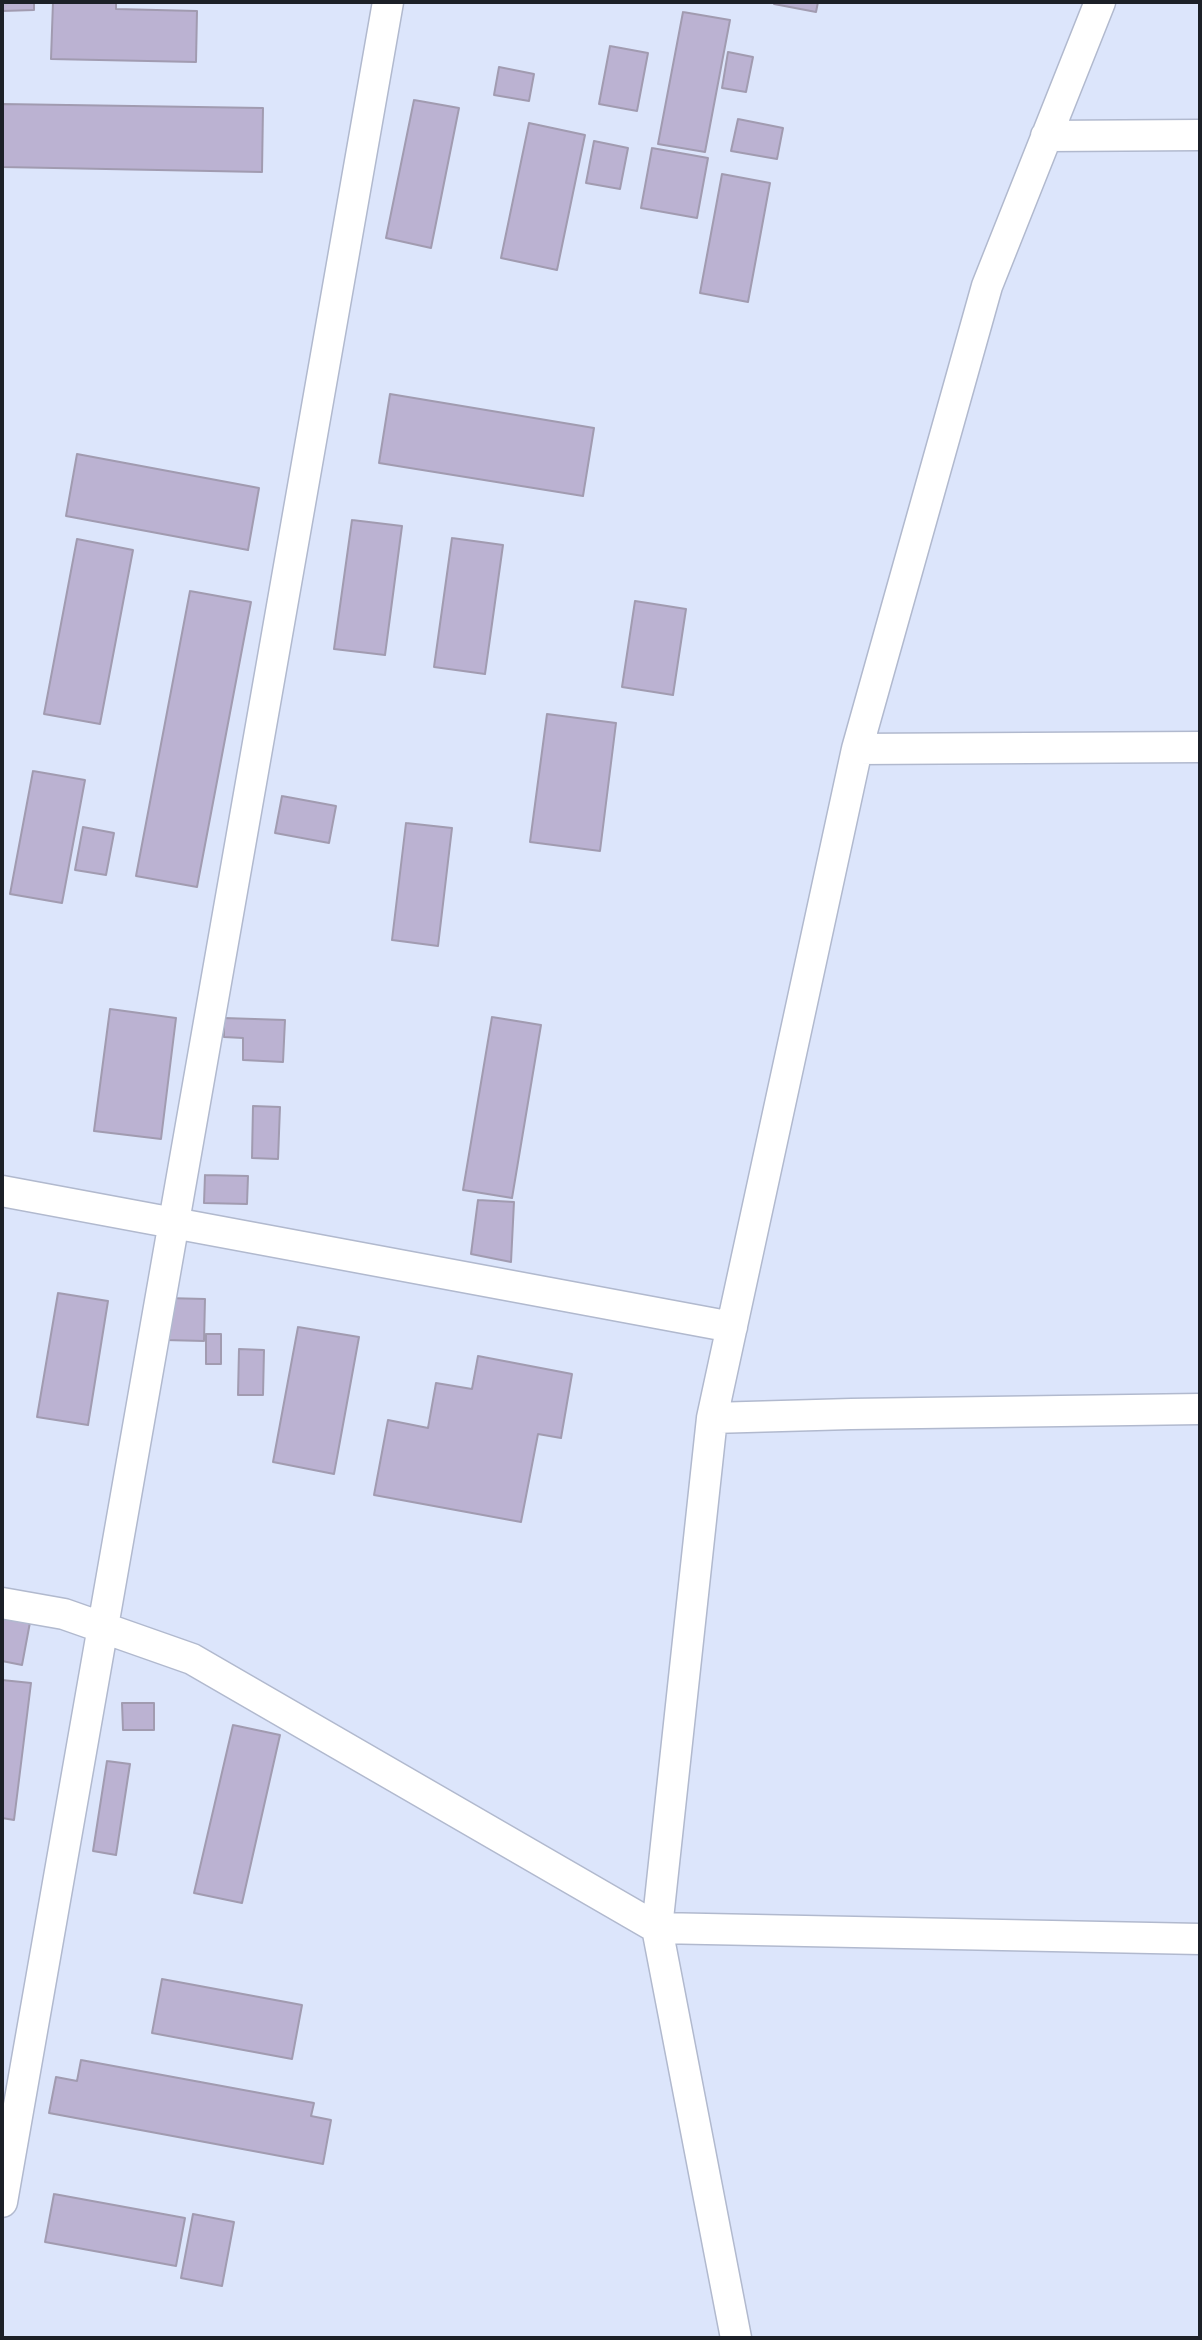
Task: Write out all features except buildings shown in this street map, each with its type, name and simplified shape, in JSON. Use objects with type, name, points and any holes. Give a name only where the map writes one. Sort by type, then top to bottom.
[{"type":"street","points":[[2,2202],[388,2]]},
{"type":"street","points":[[736,2338],[657,1928],[712,1418],[857,749],[986,286],[1100,2]]},
{"type":"street","points":[[1046,136],[1200,135]]},
{"type":"street","points":[[857,749],[1200,747]]},
{"type":"street","points":[[2,1191],[732,1327]]},
{"type":"street","points":[[712,1418],[1200,1409]]},
{"type":"street","points":[[2,1603],[64,1614],[192,1658],[657,1928],[1200,1939]]}]
